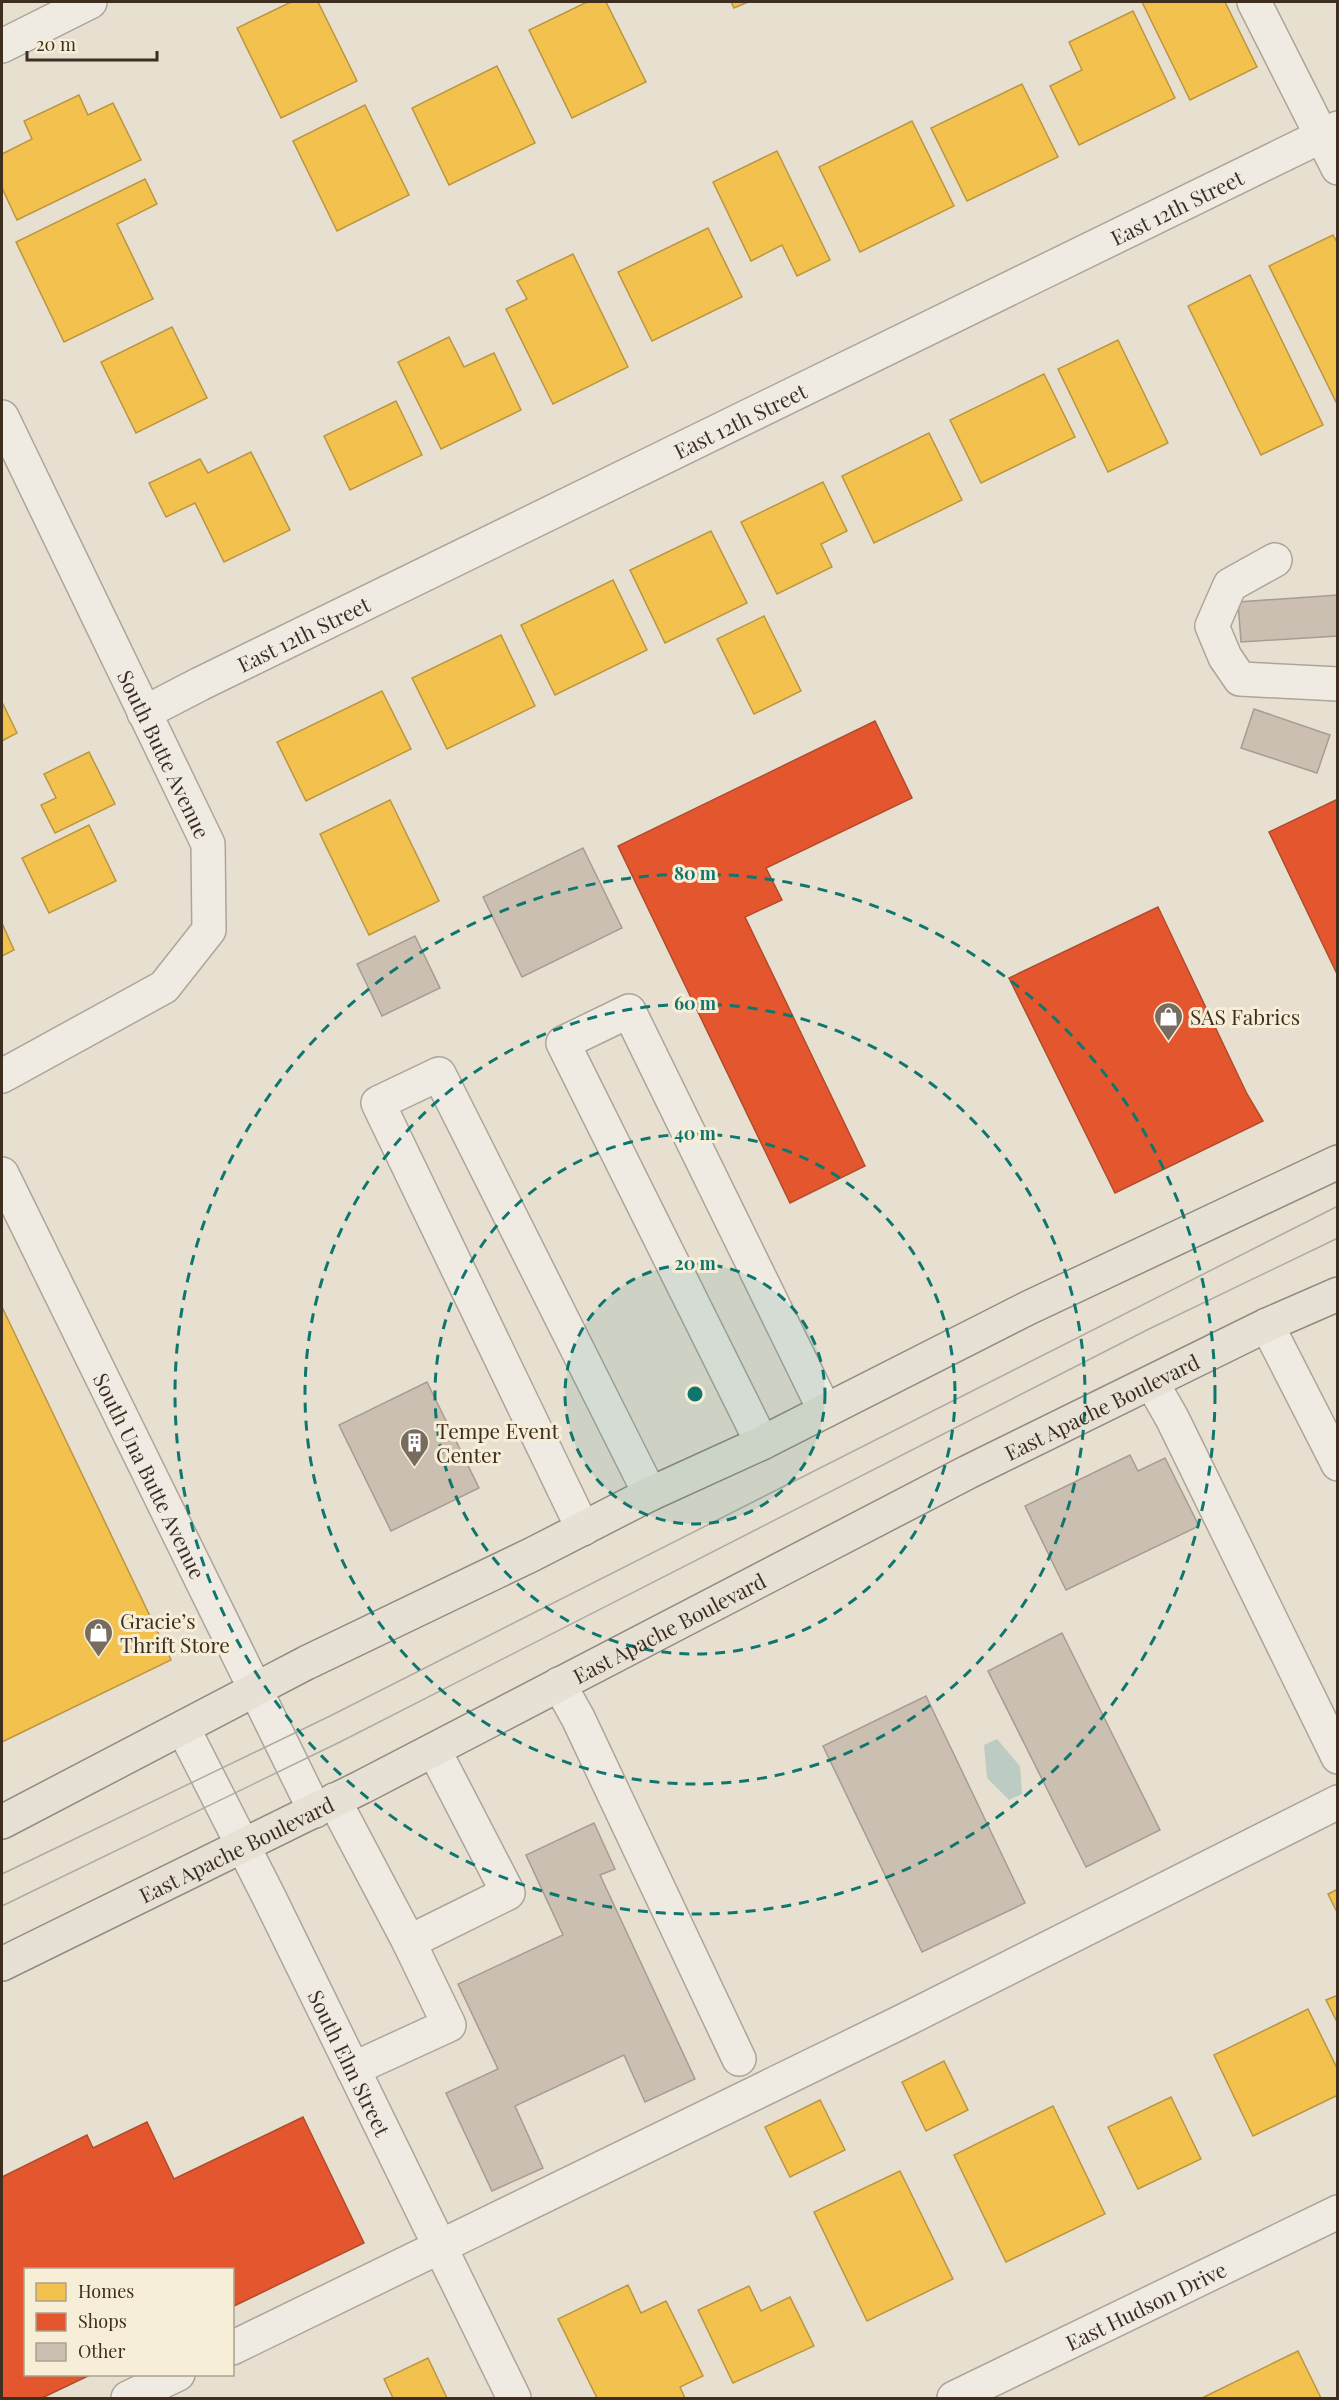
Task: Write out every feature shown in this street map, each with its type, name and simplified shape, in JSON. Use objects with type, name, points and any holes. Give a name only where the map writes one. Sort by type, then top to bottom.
[{"type":"main road","points":[[2,1822],[317,1658],[650,1494],[762,1443],[1028,1308],[1338,1162]]},
{"type":"main road","name":"East Apache Boulevard","points":[[2,1964],[325,1806],[968,1472],[1267,1325],[1338,1294]]},
{"type":"street","points":[[2,46],[90,2]]},
{"type":"street","points":[[1254,2],[1330,132],[1338,168]]},
{"type":"street","name":"East 12th Street","points":[[144,713],[1330,132]]},
{"type":"street","name":"South Butte Avenue","points":[[2,417],[208,844],[209,930],[164,987],[2,1076]]},
{"type":"street","points":[[1275,560],[1230,585],[1212,626],[1225,657],[1240,679],[1338,684]]},
{"type":"street","points":[[762,1443],[563,1043],[629,1011],[825,1411]]},
{"type":"street","points":[[583,1528],[378,1103],[439,1074],[650,1494]]},
{"type":"street","name":"South Una Butte Avenue","points":[[2,1174],[257,1689],[325,1806],[409,1942],[448,2025],[352,2069]]},
{"type":"street","points":[[1267,1325],[1338,1464]]},
{"type":"street","points":[[1152,1383],[1172,1419],[1338,1758]]},
{"type":"street","points":[[560,1684],[740,2059]]},
{"type":"street","name":"South Elm Street","points":[[183,1728],[514,2398]]},
{"type":"street","points":[[409,1942],[508,1893],[434,1749]]},
{"type":"street","points":[[234,2347],[903,2022],[1338,1802]]},
{"type":"street","name":"East Hudson Drive","points":[[954,2398],[1338,2212]]},
{"type":"street","points":[[128,2398],[174,2376]]},
{"type":"shaded area","points":[[997,1739],[1020,1766],[1022,1794],[1009,1800],[987,1778],[984,1745]]},
{"type":"building: Homes","points":[[291,2],[318,2],[357,81],[281,118],[237,28]]},
{"type":"building: Homes","points":[[587,2],[606,2],[646,82],[572,118],[529,30]]},
{"type":"building: Homes","points":[[731,2],[748,2],[734,8]]},
{"type":"building: Homes","points":[[1142,2],[1225,2],[1257,67],[1190,100]]},
{"type":"building: Homes","points":[[1133,11],[1175,98],[1079,145],[1050,86],[1082,70],[1069,42]]},
{"type":"building: Homes","points":[[497,66],[535,143],[449,185],[412,108]]},
{"type":"building: Homes","points":[[1022,84],[1058,157],[967,201],[931,128]]},
{"type":"building: Homes","points":[[79,95],[88,115],[113,103],[141,160],[17,220],[2,188],[2,154],[32,139],[24,121]]},
{"type":"building: Homes","points":[[365,105],[409,195],[337,231],[293,141]]},
{"type":"building: Homes","points":[[912,121],[954,206],[860,252],[819,167]]},
{"type":"building: Homes","points":[[777,151],[830,260],[797,276],[782,245],[751,261],[713,182]]},
{"type":"building: Homes","points":[[145,179],[157,204],[117,224],[153,299],[64,342],[16,242]]},
{"type":"building: Homes","points":[[708,228],[742,297],[652,341],[618,272]]},
{"type":"building: Homes","points":[[1333,235],[1338,244],[1338,406],[1269,266]]},
{"type":"building: Homes","points":[[573,254],[628,367],[553,404],[506,309],[527,299],[517,281]]},
{"type":"building: Homes","points":[[1250,275],[1323,425],[1261,455],[1188,306]]},
{"type":"building: Homes","points":[[172,327],[207,398],[136,433],[101,362]]},
{"type":"building: Homes","points":[[449,337],[464,367],[494,353],[521,410],[441,449],[398,362]]},
{"type":"building: Homes","points":[[1118,340],[1168,443],[1108,472],[1058,369]]},
{"type":"building: Homes","points":[[1044,374],[1075,437],[981,483],[950,420]]},
{"type":"building: Homes","points":[[396,401],[422,455],[350,490],[324,436]]},
{"type":"building: Homes","points":[[929,433],[962,500],[874,543],[842,476]]},
{"type":"building: Homes","points":[[251,452],[290,530],[224,562],[195,503],[166,517],[149,483],[200,459],[208,473]]},
{"type":"building: Homes","points":[[823,482],[847,531],[821,544],[832,567],[777,594],[741,522]]},
{"type":"building: Homes","points":[[711,531],[747,603],[665,643],[630,570]]},
{"type":"building: Homes","points":[[613,580],[647,650],[555,695],[521,625]]},
{"type":"building: Homes","points":[[764,616],[801,691],[754,714],[717,639]]},
{"type":"building: Homes","points":[[501,635],[535,706],[447,749],[412,678]]},
{"type":"building: Homes","points":[[382,691],[411,749],[306,801],[277,742]]},
{"type":"building: Homes","points":[[2,702],[17,733],[2,741]]},
{"type":"building: Homes","points":[[89,752],[115,804],[55,833],[41,805],[56,798],[44,774]]},
{"type":"building: Homes","points":[[390,800],[439,901],[369,935],[320,834]]},
{"type":"building: Homes","points":[[89,825],[116,881],[49,913],[22,858]]},
{"type":"building: Homes","points":[[2,923],[14,950],[2,956]]},
{"type":"building: Homes","points":[[2,1307],[171,1660],[2,1742]]},
{"type":"building: Homes","points":[[1338,1889],[1338,1914],[1328,1894]]},
{"type":"building: Homes","points":[[1338,1995],[1338,2024],[1326,2000]]},
{"type":"building: Homes","points":[[1308,2009],[1338,2070],[1338,2095],[1253,2136],[1214,2055]]},
{"type":"building: Homes","points":[[944,2061],[968,2110],[926,2131],[902,2082]]},
{"type":"building: Homes","points":[[1171,2097],[1201,2159],[1138,2189],[1108,2127]]},
{"type":"building: Homes","points":[[820,2100],[845,2150],[790,2177],[765,2127]]},
{"type":"building: Homes","points":[[1053,2106],[1105,2214],[1006,2262],[954,2155]]},
{"type":"building: Homes","points":[[900,2171],[953,2279],[867,2321],[814,2212]]},
{"type":"building: Homes","points":[[628,2285],[641,2313],[666,2301],[703,2376],[680,2387],[685,2398],[597,2398],[558,2319]]},
{"type":"building: Homes","points":[[749,2286],[761,2311],[790,2297],[814,2346],[733,2383],[698,2310]]},
{"type":"building: Homes","points":[[1298,2351],[1321,2398],[1202,2398]]},
{"type":"building: Homes","points":[[428,2358],[447,2398],[393,2398],[384,2379]]},
{"type":"building: Shops","points":[[875,721],[912,798],[766,868],[782,900],[745,917],[865,1166],[790,1203],[618,846]]},
{"type":"building: Shops","points":[[1338,799],[1338,976],[1269,832]]},
{"type":"building: Shops","points":[[1158,907],[1247,1094],[1263,1121],[1115,1193],[1009,978]]},
{"type":"building: Shops","points":[[303,2117],[364,2243],[234,2306],[234,2268],[24,2268],[24,2376],[88,2376],[42,2398],[2,2398],[2,2177],[87,2135],[93,2148],[147,2122],[174,2179]]},
{"type":"building: Other","points":[[1338,595],[1338,636],[1241,642],[1238,602]]},
{"type":"building: Other","points":[[1254,709],[1330,735],[1317,773],[1241,748]]},
{"type":"building: Other","points":[[583,848],[622,928],[522,977],[483,897]]},
{"type":"building: Other","points":[[415,936],[440,988],[382,1016],[357,964]]},
{"type":"building: Other","name":"Tempe Event Center","points":[[427,1382],[479,1488],[391,1531],[339,1425]]},
{"type":"building: Other","points":[[1130,1455],[1138,1471],[1165,1458],[1199,1526],[1066,1590],[1025,1506]]},
{"type":"building: Other","points":[[1062,1633],[1160,1830],[1086,1867],[988,1671]]},
{"type":"building: Other","points":[[926,1696],[1025,1903],[922,1952],[823,1746]]},
{"type":"building: Other","points":[[594,1823],[615,1869],[600,1875],[695,2079],[645,2102],[624,2055],[515,2106],[543,2168],[492,2191],[446,2093],[498,2069],[458,1984],[563,1935],[526,1855]]},
{"type":"tram line","points":[[2,1874],[330,1716],[1338,1206]]},
{"type":"tram line","points":[[2,1906],[342,1741],[1147,1330],[1338,1238]]},
{"type":"place","name":"SAS Fabrics","points":[[1169,1042]]},
{"type":"place","name":"Tempe Event Center","points":[[415,1468]]},
{"type":"place","name":"Gracie’s Thrift Store","points":[[99,1658]]}]
